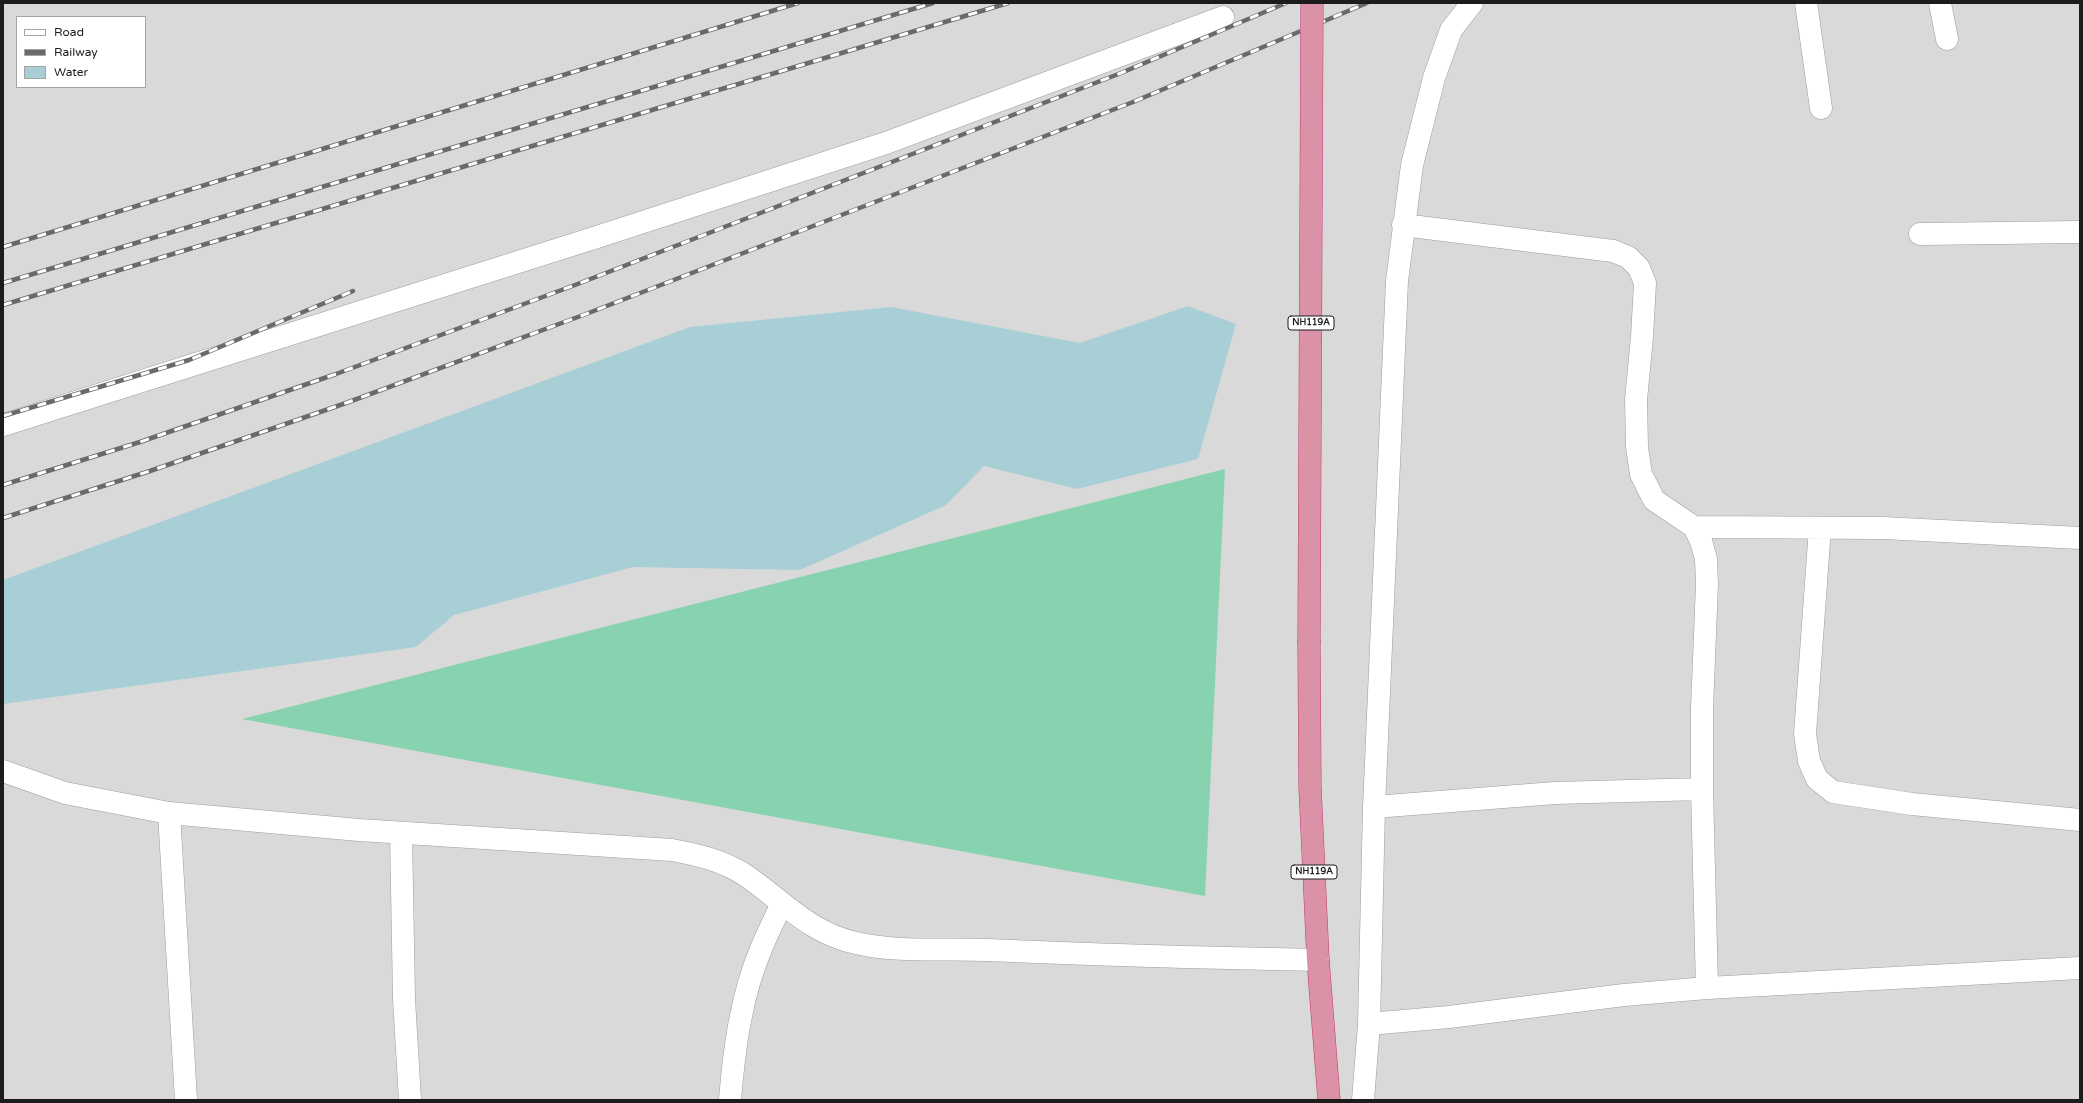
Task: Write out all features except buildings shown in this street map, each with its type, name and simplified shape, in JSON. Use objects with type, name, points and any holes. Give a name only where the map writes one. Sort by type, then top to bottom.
[{"type":"highway","name":"NH119A","points":[[1312,3],[1309,643],[1310,787],[1318,960],[1329,1100]]},
{"type":"street","points":[[1363,1100],[1369,1024],[1374,807],[1389,433],[1397,281],[1403,225],[1412,165],[1434,78],[1451,30],[1472,3]]},
{"type":"street","points":[[1806,3],[1821,108]]},
{"type":"street","points":[[1940,3],[1947,39]]},
{"type":"street","points":[[3,425],[597,237],[886,143],[1223,17]]},
{"type":"street","points":[[1403,225],[1613,251],[1628,257],[1639,268],[1644,283],[1642,337],[1636,400],[1637,447],[1641,474],[1654,500],[1694,527],[1702,541],[1706,559],[1707,584],[1702,708],[1702,789],[1707,988]]},
{"type":"street","points":[[1920,234],[2080,232]]},
{"type":"street","points":[[1694,527],[1883,528],[2080,538]]},
{"type":"street","points":[[1820,528],[1805,734],[1809,761],[1817,779],[1833,792],[1912,804],[2080,820]]},
{"type":"street","points":[[3,771],[65,793],[169,814],[401,833],[672,850],[710,858],[744,875],[815,928],[854,943],[888,949],[973,949],[1111,955],[1318,960]]},
{"type":"street","points":[[1374,807],[1555,793],[1702,789]]},
{"type":"street","points":[[169,814],[186,1100]]},
{"type":"street","points":[[401,833],[404,999],[410,1100]]},
{"type":"street","points":[[730,1100],[732,1071],[743,1007],[760,950],[782,904]]},
{"type":"street","points":[[1369,1024],[1449,1017],[1624,996],[1707,988],[2080,968]]},
{"type":"path","points":[[3,283],[525,126]]},
{"type":"shaded area","points":[[3,3],[2080,3],[2080,1100],[3,1100]]},
{"type":"green space","points":[[1225,469],[1205,896],[242,719]]},
{"type":"water","points":[[1188,306],[1236,324],[1198,459],[1077,489],[984,466],[946,505],[800,570],[633,567],[454,615],[416,647],[3,704],[3,580],[690,327],[891,307],[1080,343]]},
{"type":"railway","points":[[3,247],[798,3]]},
{"type":"railway","points":[[3,283],[933,3]]},
{"type":"railway","points":[[3,305],[1008,3]]},
{"type":"railway","points":[[3,485],[140,442],[336,374],[575,285],[1121,73],[1286,3]]},
{"type":"railway","points":[[3,518],[150,471],[346,403],[586,314],[1133,102],[1367,3]]},
{"type":"railway","points":[[3,416],[189,360],[353,291]]}]
